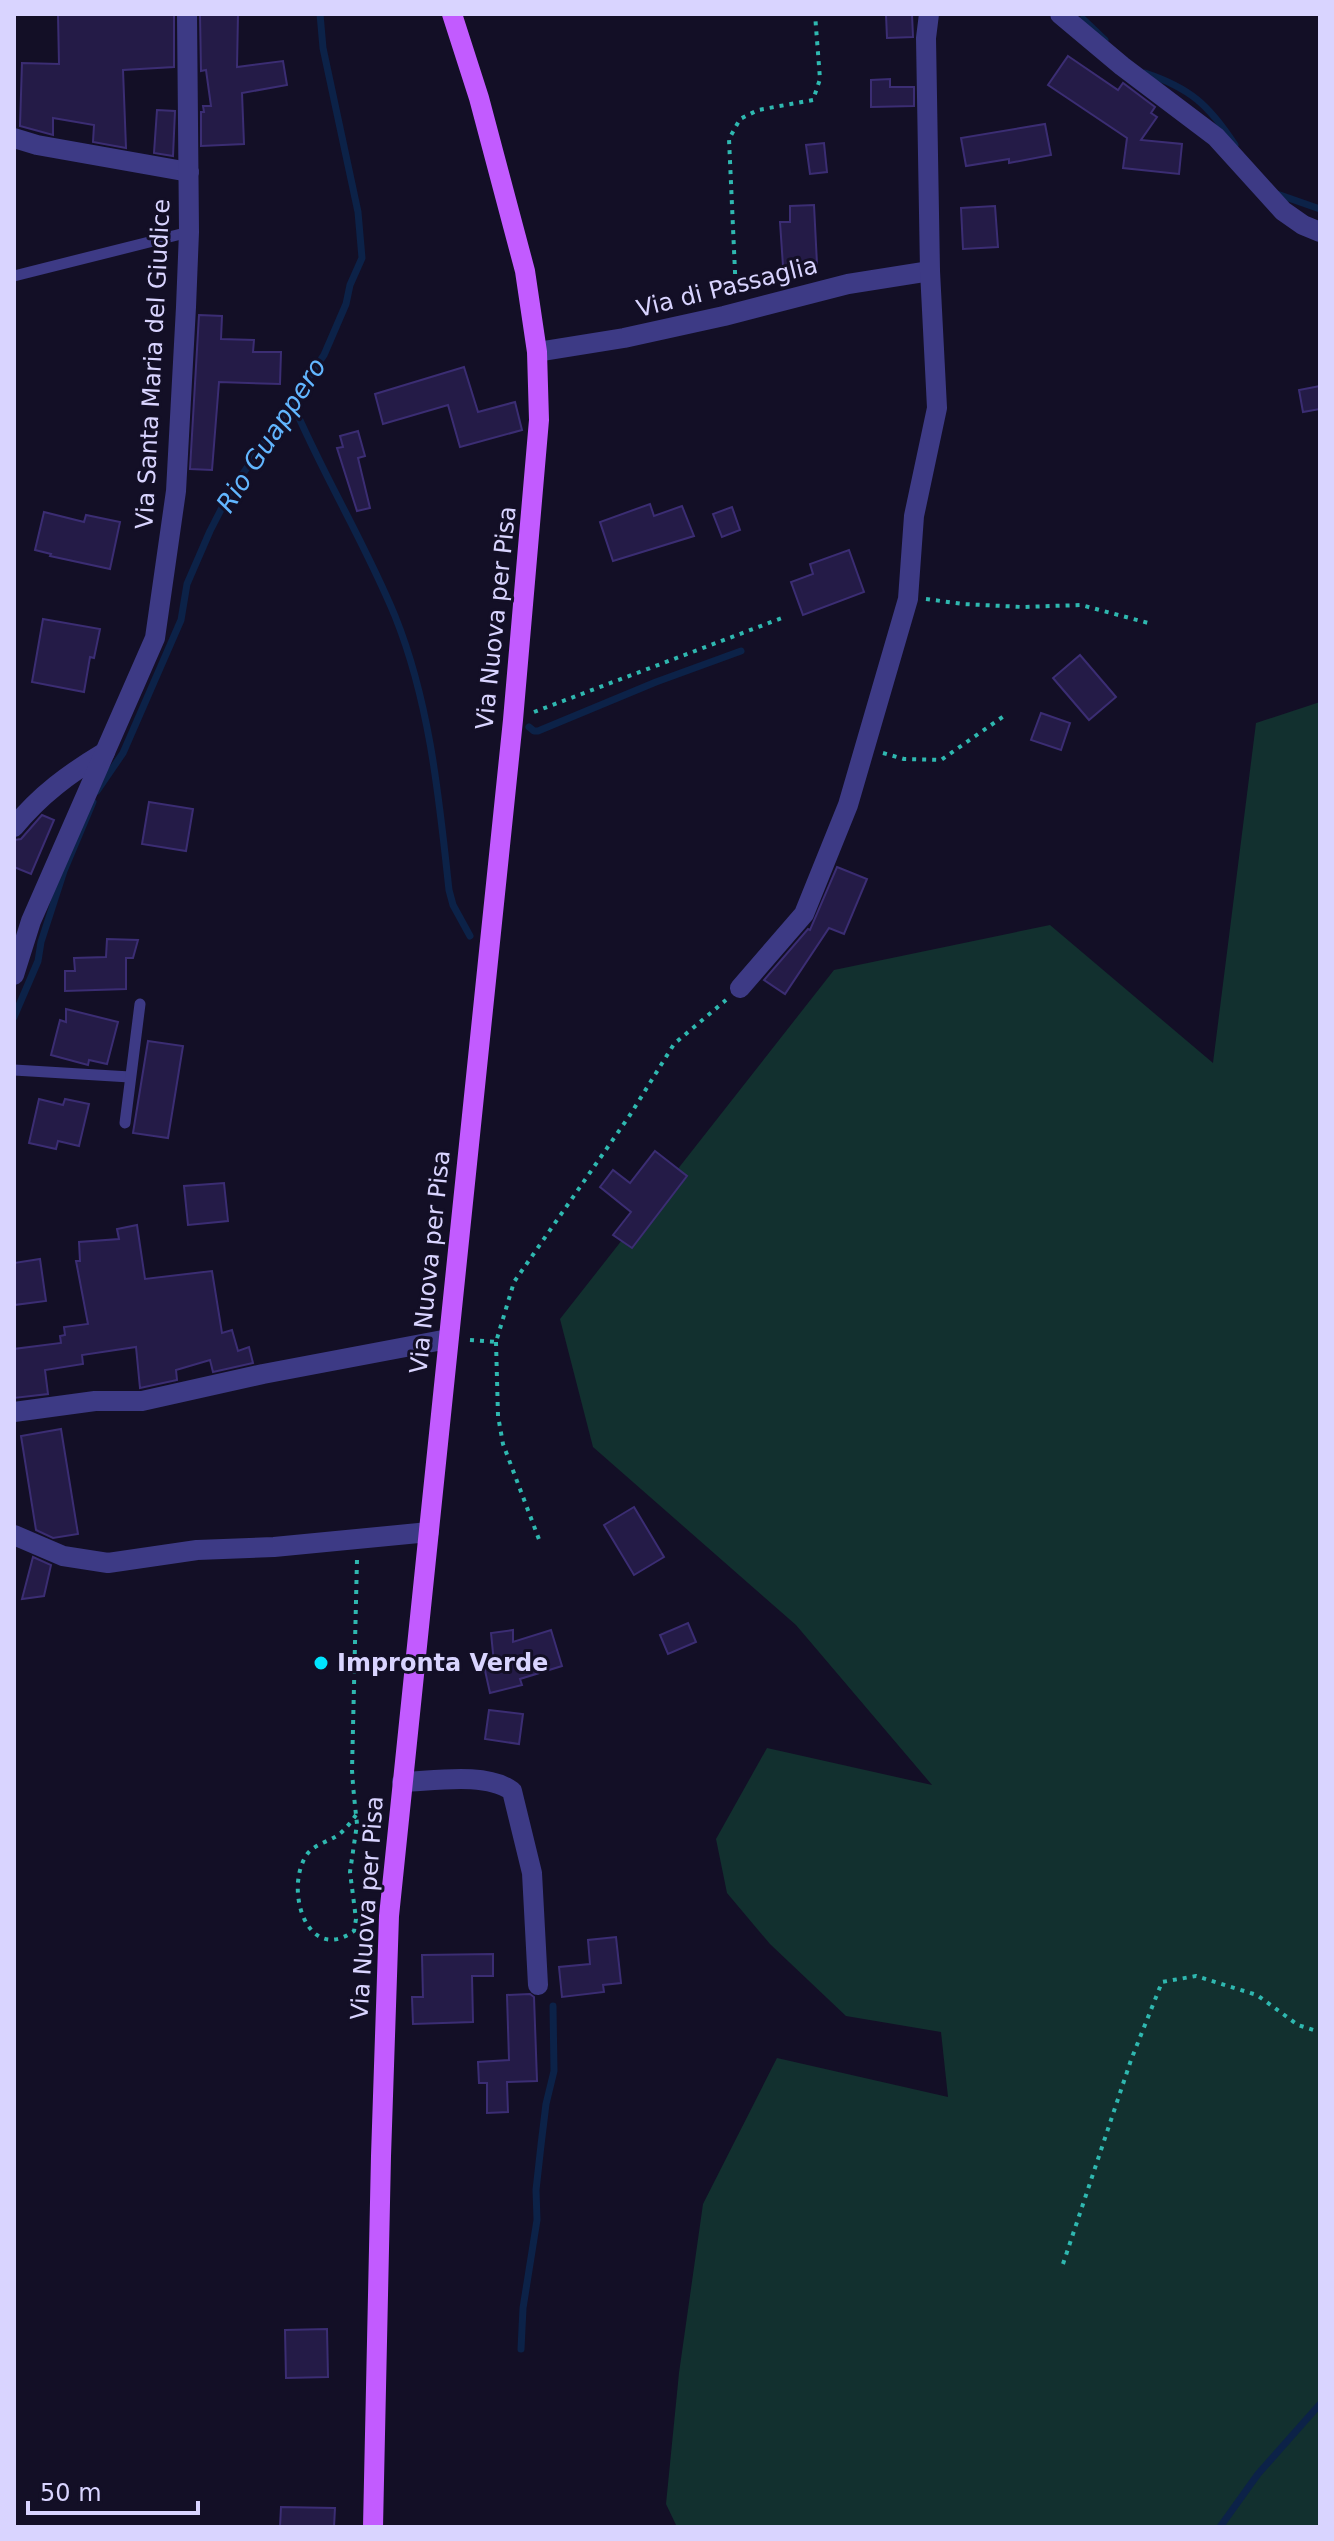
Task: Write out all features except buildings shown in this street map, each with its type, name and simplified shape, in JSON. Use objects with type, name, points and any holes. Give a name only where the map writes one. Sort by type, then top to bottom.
[{"type":"main road","name":"Via Nuova per Pisa","points":[[373,2527],[389,1916],[513,720],[539,420],[537,352],[518,239],[452,14]]},
{"type":"street","name":"Via Santa Maria del Giudice","points":[[14,975],[31,921],[155,638],[176,491],[189,232],[187,14]]},
{"type":"street","points":[[740,988],[804,914],[848,805],[908,596],[914,516],[937,408],[930,271],[926,38],[929,14]]},
{"type":"street","points":[[1060,14],[1122,66],[1216,137],[1283,211],[1320,232]]},
{"type":"street","points":[[14,138],[37,145],[189,172]]},
{"type":"street","name":"Via di Passaglia","points":[[537,352],[624,338],[848,284],[930,271]]},
{"type":"street","points":[[14,827],[26,811],[66,776],[105,752]]},
{"type":"street","points":[[14,1412],[95,1401],[142,1401],[263,1374],[448,1339]]},
{"type":"street","points":[[14,1535],[63,1556],[108,1563],[197,1550],[274,1547],[429,1532]]},
{"type":"street","points":[[402,1782],[479,1780],[502,1784],[512,1791],[532,1873],[538,1985]]},
{"type":"lane","points":[[14,276],[189,232]]},
{"type":"lane","points":[[125,1123],[140,1004]]},
{"type":"lane","points":[[20,1070],[130,1077]]},
{"type":"path","points":[[737,312],[729,139],[740,119],[758,110],[813,100],[820,79],[815,14]]},
{"type":"path","points":[[908,596],[963,604],[1022,607],[1081,605],[1152,624]]},
{"type":"path","points":[[513,720],[782,618]]},
{"type":"path","points":[[865,748],[904,759],[941,760],[1004,716]]},
{"type":"path","points":[[540,1542],[503,1444],[498,1416],[496,1342],[514,1282],[630,1115],[674,1044],[740,988]]},
{"type":"path","points":[[448,1339],[496,1342]]},
{"type":"path","points":[[356,1815],[337,1836],[308,1853],[302,1867],[297,1902],[302,1919],[307,1927],[333,1941],[343,1939],[354,1931],[356,1919],[350,1881],[356,1841],[356,1815],[352,1770],[352,1728],[357,1564],[361,1537]]},
{"type":"path","points":[[1063,2264],[1131,2060],[1162,1982],[1196,1976],[1257,1995],[1298,2025],[1320,2032]]},
{"type":"green space","points":[[1320,702],[1320,2527],[677,2527],[666,2504],[679,2373],[703,2204],[777,2058],[948,2097],[941,2032],[846,2016],[770,1944],[727,1893],[716,1839],[767,1748],[932,1785],[796,1625],[593,1447],[560,1319],[834,970],[1050,925],[1213,1063],[1256,723]]},
{"type":"waterway","name":"Rio Guappero","points":[[97,791],[123,753],[181,620],[187,584],[210,531],[229,494],[324,355],[362,258],[358,212],[323,48],[320,14]]},
{"type":"waterway","points":[[1083,19],[1105,40]]},
{"type":"waterway","points":[[1145,73],[1174,85],[1197,100],[1235,145]]},
{"type":"waterway","points":[[1277,194],[1320,209]]},
{"type":"waterway","points":[[292,402],[383,589],[407,649],[431,751],[449,890],[453,905],[470,936]]},
{"type":"waterway","points":[[529,727],[538,731],[741,651]]},
{"type":"waterway","name":"Rio Guappero","points":[[14,1017],[38,961],[64,871],[93,802]]},
{"type":"waterway","points":[[521,2349],[523,2308],[537,2220],[536,2190],[541,2145],[554,2071],[553,2006]]},
{"type":"waterway","points":[[1220,2527],[1258,2474],[1320,2404]]},
{"type":"place","name":"Impronta Verde","points":[[321,1663]]}]
